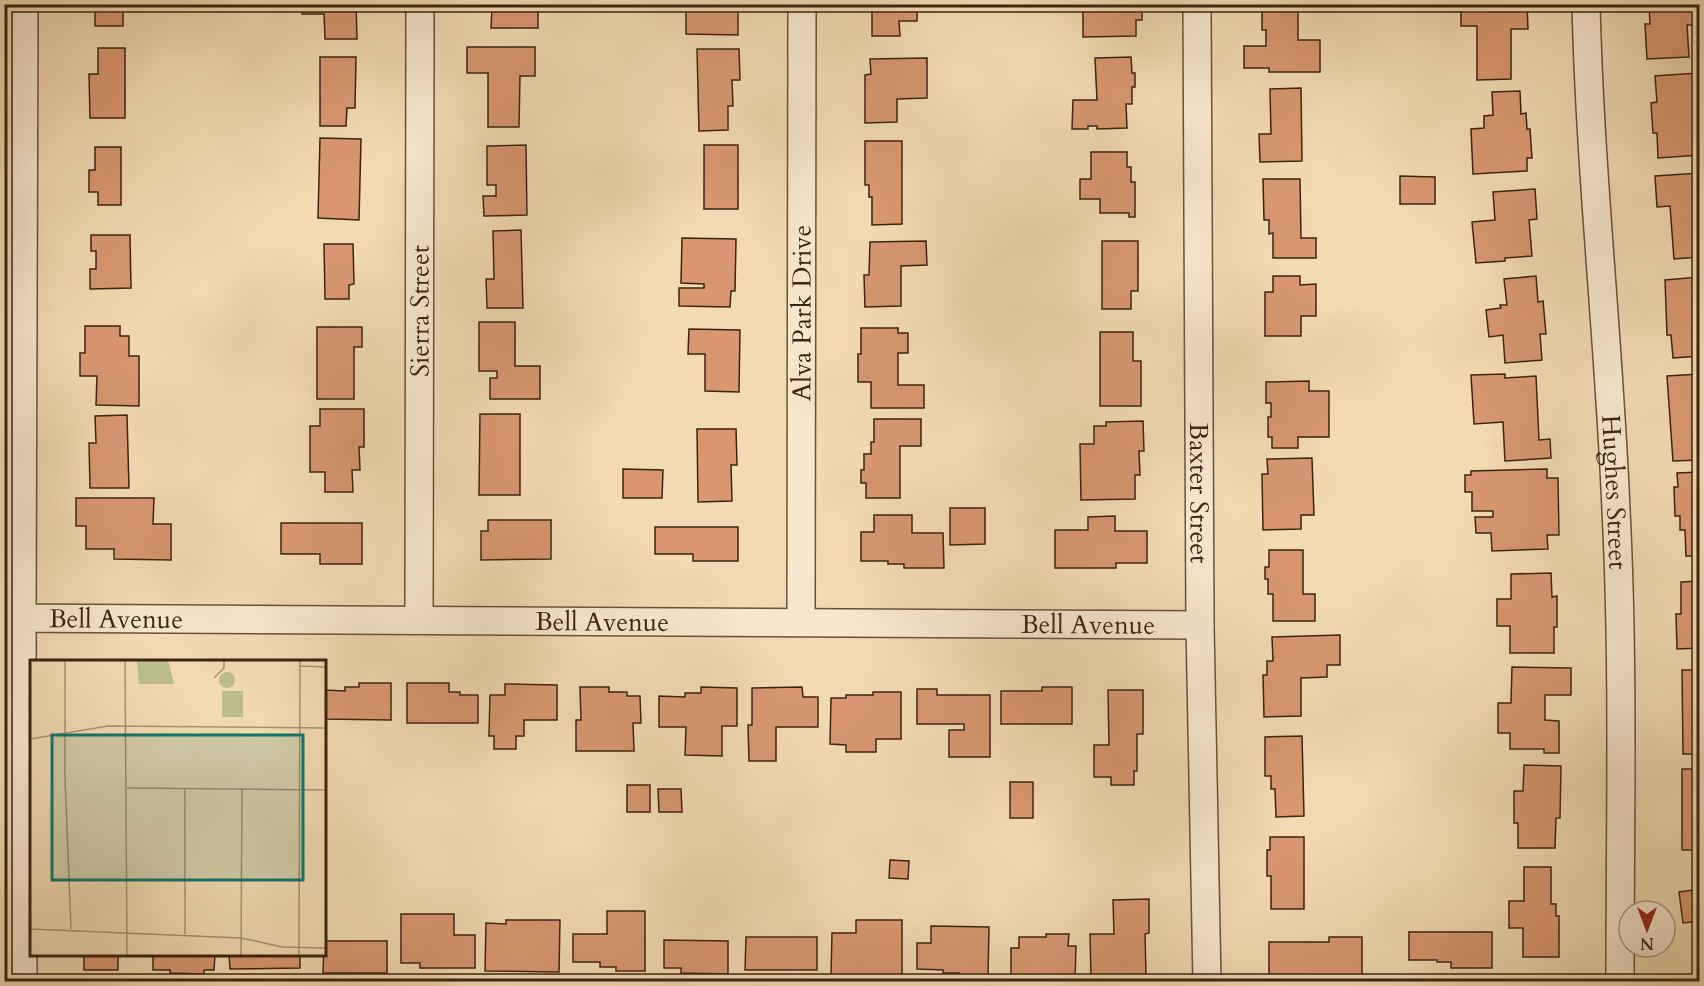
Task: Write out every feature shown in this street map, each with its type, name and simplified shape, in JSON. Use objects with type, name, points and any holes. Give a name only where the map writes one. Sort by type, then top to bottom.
[{"type":"street","points":[[23,981],[13,618],[24,4]]},
{"type":"street","name":"Sierra Street","points":[[418,619],[420,4]]},
{"type":"street","name":"Alva Park Drive","points":[[801,622],[802,4]]},
{"type":"street","name":"Baxter Street","points":[[1197,4],[1200,625],[1207,981]]},
{"type":"street","name":"Hughes Street","points":[[1586,4],[1588,85],[1609,359],[1617,512],[1621,696],[1620,981]]},
{"type":"street","name":"Bell Avenue","points":[[13,618],[1200,625]]},
{"type":"building","points":[[95,4],[123,4],[123,26],[95,26]]},
{"type":"building","points":[[302,4],[356,4],[357,39],[325,39],[324,14],[302,14]]},
{"type":"building","points":[[486,4],[538,4],[538,28],[491,28],[492,8],[486,8]]},
{"type":"building","points":[[686,4],[738,4],[738,35],[686,34]]},
{"type":"building","points":[[869,4],[917,4],[917,21],[899,21],[900,36],[872,36],[872,9],[869,9]]},
{"type":"building","points":[[1083,4],[1142,4],[1142,20],[1136,20],[1136,36],[1083,37]]},
{"type":"building","points":[[1262,4],[1298,4],[1298,40],[1320,40],[1320,72],[1269,72],[1269,68],[1244,68],[1244,46],[1266,46],[1266,30],[1262,30]]},
{"type":"building","points":[[1476,4],[1527,4],[1528,29],[1511,29],[1511,79],[1477,80],[1477,26],[1461,26],[1461,11],[1476,11]]},
{"type":"building","points":[[1649,4],[1700,4],[1700,25],[1687,25],[1689,57],[1647,59],[1645,24],[1650,24]]},
{"type":"building","points":[[467,47],[535,47],[535,76],[520,76],[519,127],[488,127],[488,73],[467,73]]},
{"type":"building","points":[[98,48],[125,48],[125,118],[90,118],[89,74],[98,74]]},
{"type":"building","points":[[697,49],[739,49],[740,80],[732,80],[733,106],[728,106],[728,130],[699,131]]},
{"type":"building","points":[[320,57],[356,57],[355,108],[347,108],[346,126],[320,126]]},
{"type":"building","points":[[1131,57],[1132,73],[1135,73],[1135,87],[1132,87],[1132,104],[1126,104],[1127,128],[1097,129],[1097,126],[1088,126],[1088,129],[1072,129],[1073,100],[1097,100],[1095,58]]},
{"type":"building","points":[[927,58],[927,98],[897,99],[897,122],[865,123],[865,75],[871,74],[870,59]]},
{"type":"building","points":[[1697,73],[1700,155],[1658,158],[1657,133],[1653,133],[1651,103],[1657,102],[1655,76]]},
{"type":"building","points":[[1301,88],[1302,161],[1260,162],[1259,134],[1271,134],[1270,89]]},
{"type":"building","points":[[1520,91],[1521,114],[1526,113],[1527,129],[1530,129],[1532,158],[1527,158],[1527,171],[1473,174],[1471,129],[1484,128],[1484,116],[1493,115],[1492,92]]},
{"type":"building","points":[[320,138],[361,139],[359,220],[318,218]]},
{"type":"building","points":[[865,141],[902,141],[902,224],[872,225],[872,197],[869,197],[869,185],[865,185]]},
{"type":"building","points":[[526,145],[527,215],[484,216],[483,196],[496,196],[496,185],[487,185],[487,146]]},
{"type":"building","points":[[704,145],[738,145],[738,209],[704,209]]},
{"type":"building","points":[[95,147],[121,147],[121,205],[98,205],[98,192],[89,192],[89,170],[95,170]]},
{"type":"building","points":[[1091,152],[1127,152],[1127,167],[1131,167],[1131,182],[1135,182],[1135,217],[1129,217],[1129,213],[1100,213],[1100,199],[1080,199],[1080,179],[1091,179]]},
{"type":"building","points":[[1700,173],[1700,257],[1674,259],[1670,206],[1657,207],[1655,176]]},
{"type":"building","points":[[1400,176],[1435,177],[1435,204],[1400,204]]},
{"type":"building","points":[[1263,179],[1300,179],[1301,238],[1316,238],[1316,258],[1273,258],[1273,233],[1269,234],[1269,220],[1264,220]]},
{"type":"building","points":[[1535,189],[1537,219],[1529,220],[1532,256],[1476,263],[1472,222],[1495,220],[1493,192]]},
{"type":"building","points":[[521,230],[523,308],[487,308],[486,279],[494,279],[493,231]]},
{"type":"building","points":[[91,235],[130,235],[131,288],[90,289],[90,269],[96,269],[96,251],[91,251]]},
{"type":"building","points":[[682,238],[736,239],[735,291],[731,291],[730,307],[679,306],[679,288],[704,288],[704,284],[681,283]]},
{"type":"building","points":[[926,241],[927,265],[901,266],[901,306],[865,307],[864,275],[869,275],[870,242]]},
{"type":"building","points":[[1102,241],[1138,241],[1138,291],[1131,291],[1131,309],[1102,309]]},
{"type":"building","points":[[324,244],[353,244],[354,284],[349,285],[349,299],[325,299]]},
{"type":"building","points":[[1273,276],[1300,276],[1300,285],[1316,284],[1316,316],[1301,316],[1301,336],[1265,336],[1265,292],[1273,292]]},
{"type":"building","points":[[1536,276],[1538,302],[1543,301],[1546,334],[1540,334],[1542,360],[1505,363],[1503,335],[1489,337],[1486,310],[1507,305],[1504,279]]},
{"type":"building","points":[[1700,277],[1700,356],[1673,358],[1671,335],[1667,335],[1665,280]]},
{"type":"building","points":[[479,322],[515,322],[515,366],[540,366],[540,399],[490,399],[490,378],[497,378],[497,371],[479,371]]},
{"type":"building","points":[[85,326],[120,326],[120,336],[129,336],[129,356],[139,356],[139,406],[96,405],[97,376],[80,376],[80,353],[85,353]]},
{"type":"building","points":[[317,327],[362,327],[362,347],[354,347],[354,399],[317,399]]},
{"type":"building","points":[[861,328],[898,328],[898,333],[908,333],[908,353],[898,353],[898,385],[924,385],[924,408],[871,408],[871,382],[858,382]]},
{"type":"building","points":[[689,329],[740,330],[739,392],[705,391],[705,354],[688,354]]},
{"type":"building","points":[[1100,332],[1133,332],[1133,361],[1141,361],[1141,406],[1100,406]]},
{"type":"building","points":[[1505,374],[1505,378],[1536,376],[1539,440],[1550,439],[1551,458],[1505,461],[1503,422],[1474,424],[1471,375]]},
{"type":"building","points":[[1700,374],[1700,460],[1673,461],[1667,376]]},
{"type":"building","points":[[1309,381],[1309,391],[1329,391],[1329,437],[1298,437],[1298,448],[1272,448],[1272,437],[1268,437],[1271,403],[1266,403],[1266,382]]},
{"type":"building","points":[[320,409],[364,409],[364,447],[359,447],[360,470],[352,470],[353,492],[325,492],[325,472],[310,472],[310,426],[320,426]]},
{"type":"building","points":[[480,414],[520,414],[520,495],[479,495]]},
{"type":"building","points":[[127,415],[129,488],[90,488],[89,443],[96,443],[95,416]]},
{"type":"building","points":[[874,419],[921,419],[921,446],[900,446],[900,498],[866,498],[866,483],[861,483],[864,454],[871,454],[871,442],[874,442]]},
{"type":"building","points":[[1143,421],[1144,451],[1139,451],[1140,475],[1135,475],[1135,499],[1081,500],[1080,444],[1094,444],[1094,426],[1106,426],[1106,422]]},
{"type":"building","points":[[697,429],[736,429],[737,465],[731,465],[732,501],[698,502]]},
{"type":"building","points":[[1312,458],[1314,515],[1301,515],[1301,529],[1263,530],[1262,474],[1268,474],[1267,459]]},
{"type":"building","points":[[623,469],[663,470],[662,498],[623,498]]},
{"type":"building","points":[[1547,469],[1547,478],[1558,478],[1559,535],[1547,535],[1548,549],[1492,551],[1491,533],[1476,533],[1475,517],[1493,517],[1493,511],[1472,511],[1472,492],[1465,492],[1465,475],[1471,475],[1471,471]]},
{"type":"building","points":[[1700,472],[1700,556],[1686,556],[1685,530],[1680,530],[1680,516],[1675,516],[1674,487],[1678,487],[1677,473]]},
{"type":"building","points":[[76,498],[154,498],[153,524],[171,524],[171,560],[114,559],[114,549],[86,549],[86,526],[76,526]]},
{"type":"building","points":[[950,508],[985,508],[985,544],[950,545]]},
{"type":"building","points":[[874,515],[912,515],[912,533],[943,533],[944,568],[904,568],[904,564],[888,564],[888,561],[861,561],[861,532],[874,532]]},
{"type":"building","points":[[1115,516],[1115,531],[1147,531],[1147,563],[1116,563],[1116,568],[1055,568],[1055,530],[1088,530],[1088,517]]},
{"type":"building","points":[[488,520],[551,520],[551,559],[481,560],[481,531],[488,531]]},
{"type":"building","points":[[281,523],[362,523],[362,564],[320,564],[320,554],[281,554]]},
{"type":"building","points":[[655,527],[738,527],[738,561],[693,561],[693,554],[655,554]]},
{"type":"building","points":[[1269,550],[1303,550],[1303,594],[1315,594],[1315,621],[1273,621],[1273,594],[1268,594],[1268,579],[1265,579],[1265,567],[1269,567]]},
{"type":"building","points":[[1551,573],[1552,597],[1557,596],[1554,653],[1510,653],[1510,626],[1497,626],[1497,599],[1511,599],[1511,574]]},
{"type":"building","points":[[1700,581],[1700,648],[1677,649],[1676,614],[1681,614],[1681,582]]},
{"type":"building","points":[[1340,635],[1340,665],[1327,665],[1327,677],[1301,678],[1301,716],[1264,717],[1263,675],[1267,675],[1267,661],[1273,661],[1272,637]]},
{"type":"building","points":[[1512,667],[1571,668],[1571,695],[1545,695],[1545,720],[1559,721],[1559,753],[1544,753],[1544,749],[1510,749],[1510,733],[1498,733],[1498,703],[1511,703]]},
{"type":"building","points":[[1682,670],[1700,670],[1700,754],[1683,754]]},
{"type":"building","points":[[359,683],[391,683],[391,720],[326,719],[326,690],[345,691],[345,687],[359,687]]},
{"type":"building","points":[[407,683],[449,683],[449,692],[460,692],[460,695],[478,695],[478,723],[407,723]]},
{"type":"building","points":[[505,684],[557,685],[557,720],[524,720],[524,736],[516,736],[516,749],[494,749],[494,736],[489,736],[490,695],[505,695]]},
{"type":"building","points":[[580,687],[609,687],[609,692],[627,692],[627,696],[640,696],[641,723],[633,723],[634,751],[576,751],[576,720],[581,720]]},
{"type":"building","points":[[701,687],[737,688],[737,726],[722,726],[722,756],[685,755],[686,727],[659,727],[659,696],[685,697],[685,693],[701,693]]},
{"type":"building","points":[[802,687],[803,697],[818,697],[818,727],[776,727],[776,761],[749,761],[748,725],[752,725],[752,688]]},
{"type":"building","points":[[1042,687],[1072,687],[1072,724],[1001,724],[1001,691],[1042,691]]},
{"type":"building","points":[[917,689],[937,689],[937,695],[990,695],[990,757],[949,757],[949,730],[964,730],[964,724],[917,724]]},
{"type":"building","points":[[1108,690],[1143,690],[1143,734],[1137,734],[1137,771],[1134,771],[1134,785],[1111,785],[1111,777],[1094,777],[1094,745],[1109,745]]},
{"type":"building","points":[[873,692],[901,692],[901,739],[876,739],[876,752],[846,752],[846,745],[830,744],[831,698],[846,698],[846,695],[873,695]]},
{"type":"building","points":[[1302,736],[1304,816],[1276,817],[1275,789],[1271,789],[1271,776],[1265,776],[1265,737]]},
{"type":"building","points":[[1524,765],[1561,766],[1560,818],[1556,818],[1555,848],[1518,848],[1518,823],[1514,823],[1514,791],[1523,791]]},
{"type":"building","points":[[1682,769],[1700,769],[1700,850],[1682,850]]},
{"type":"building","points":[[1010,782],[1033,782],[1033,818],[1010,818]]},
{"type":"building","points":[[627,785],[650,785],[650,812],[627,812]]},
{"type":"building","points":[[658,789],[681,789],[682,812],[659,812]]},
{"type":"building","points":[[1270,837],[1304,837],[1304,909],[1271,909],[1271,876],[1267,876],[1267,850],[1270,850]]},
{"type":"building","points":[[890,860],[909,861],[908,879],[889,878]]},
{"type":"building","points":[[1524,867],[1551,867],[1551,904],[1556,904],[1556,916],[1559,916],[1559,957],[1523,957],[1523,928],[1509,928],[1509,901],[1524,901]]},
{"type":"building","points":[[1700,889],[1700,921],[1683,923],[1679,892]]},
{"type":"building","points":[[1149,899],[1149,933],[1145,934],[1146,976],[1091,978],[1090,934],[1114,934],[1113,900]]},
{"type":"building","points":[[607,911],[645,911],[645,971],[616,971],[616,967],[600,967],[600,962],[573,962],[573,934],[607,934]]},
{"type":"building","points":[[401,914],[454,914],[454,935],[475,935],[475,968],[420,968],[420,963],[401,963]]},
{"type":"building","points":[[506,920],[560,920],[559,972],[485,971],[486,923],[506,924]]},
{"type":"building","points":[[856,920],[902,920],[902,976],[831,975],[832,933],[856,933]]},
{"type":"building","points":[[931,926],[989,927],[988,977],[959,976],[959,973],[943,973],[943,970],[917,969],[917,943],[931,943]]},
{"type":"building","points":[[1409,932],[1492,932],[1492,968],[1451,968],[1451,962],[1409,960]]},
{"type":"building","points":[[1046,934],[1069,934],[1068,946],[1076,946],[1075,981],[1028,980],[1028,976],[1011,976],[1011,948],[1019,948],[1019,937],[1046,937]]},
{"type":"building","points":[[746,937],[817,937],[817,970],[745,970]]},
{"type":"building","points":[[1329,937],[1362,937],[1362,975],[1310,975],[1310,980],[1281,980],[1281,976],[1269,976],[1269,942],[1329,942]]},
{"type":"building","points":[[664,940],[728,941],[728,974],[681,973],[681,968],[664,968]]},
{"type":"building","points":[[326,941],[387,941],[387,973],[323,973]]},
{"type":"building","points":[[84,956],[118,956],[118,970],[84,970]]},
{"type":"building","points":[[153,956],[215,956],[214,970],[204,970],[204,974],[153,970]]},
{"type":"building","points":[[229,956],[300,956],[300,968],[230,969]]}]
